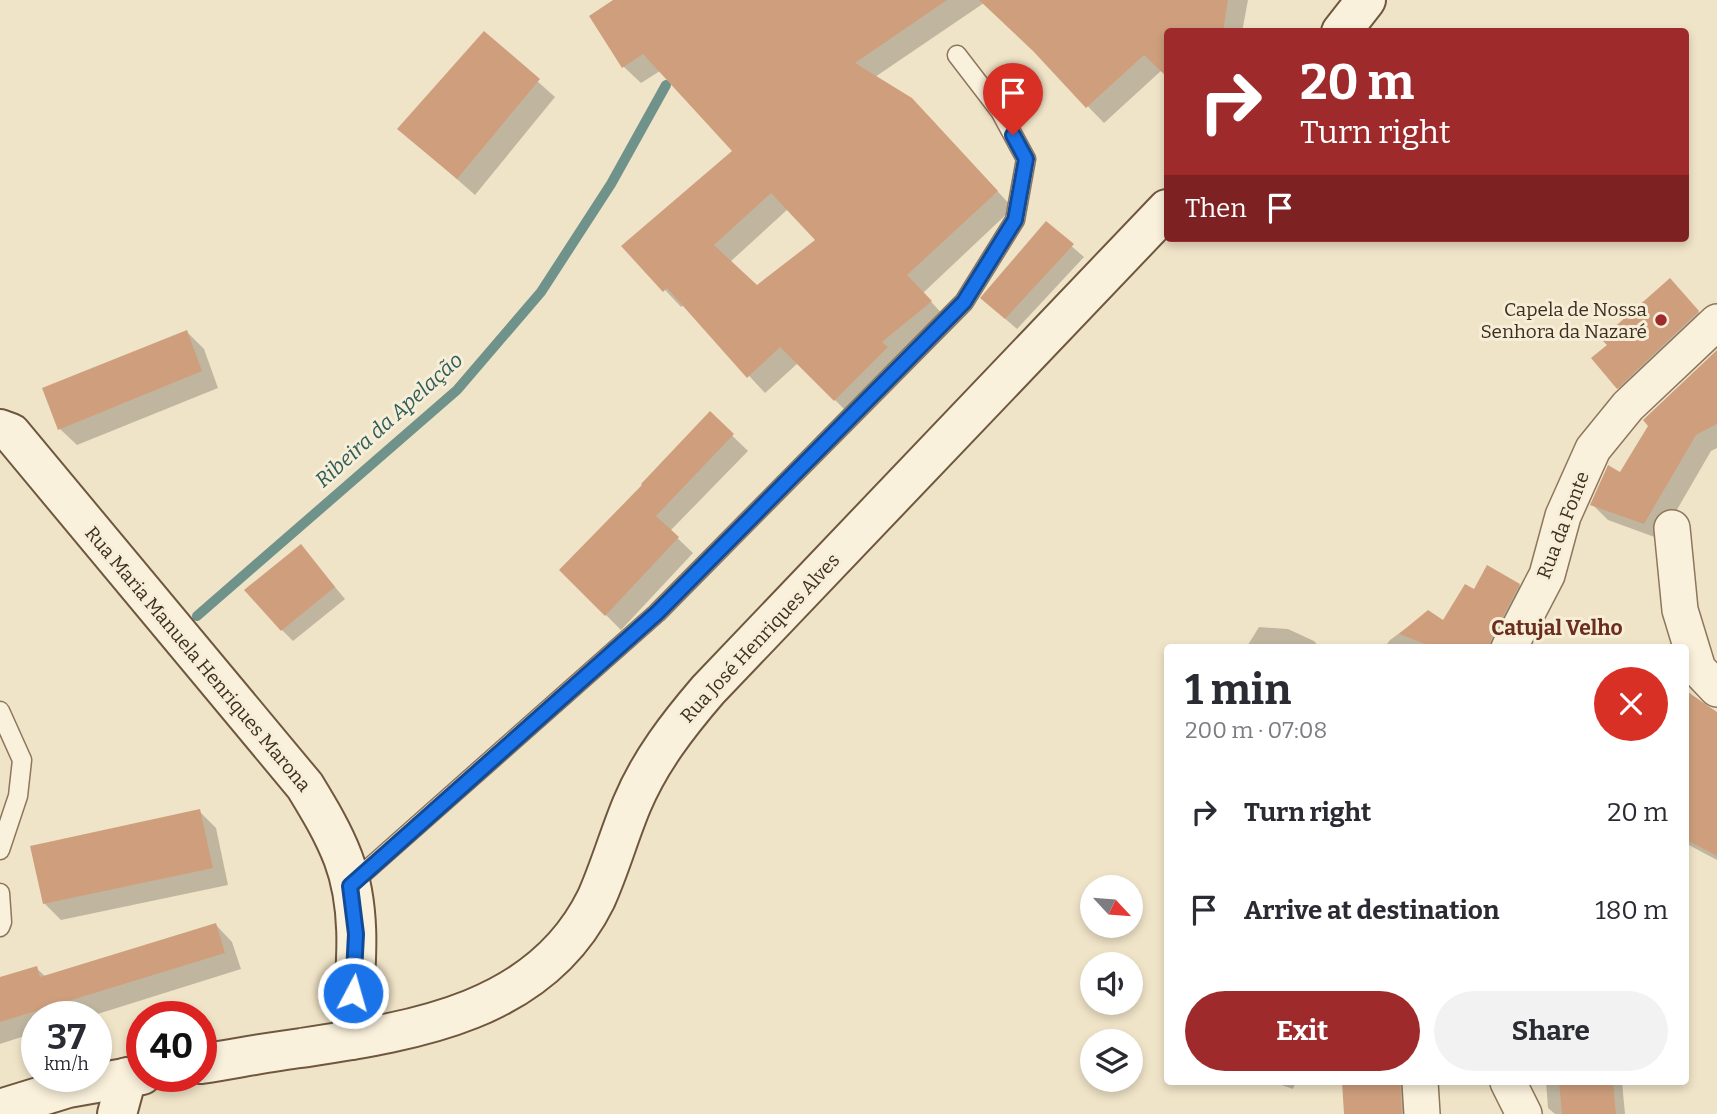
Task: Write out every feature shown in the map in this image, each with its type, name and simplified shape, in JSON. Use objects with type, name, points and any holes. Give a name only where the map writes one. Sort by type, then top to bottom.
[{"type":"main road","points":[[1344,28],[1366,0]]},
{"type":"main road","name":"Rua José Henriques Alves","points":[[217,1062],[410,1030],[459,1015],[490,1002],[526,979],[555,955],[579,927],[595,899],[632,803],[651,765],[675,729],[708,690],[1164,212]]},
{"type":"main road","name":"Rua Maria Manuela Henriques Marona","points":[[0,429],[10,433],[305,786],[327,823],[344,860],[355,911],[357,957],[351,1041]]},
{"type":"main road","points":[[0,1110],[68,1088],[126,1077]]},
{"type":"main road","points":[[117,1114],[127,1092]]},
{"type":"street","name":"Rua da Fonte","points":[[1511,644],[1546,575],[1563,516],[1593,449],[1628,406],[1717,322]]},
{"type":"street","points":[[1672,528],[1680,610],[1699,669],[1717,689]]},
{"type":"street","points":[[1420,1085],[1422,1114]]},
{"type":"street","points":[[1510,1085],[1524,1114]]},
{"type":"lane","points":[[350,886],[657,613],[964,302],[1015,220],[1026,159],[1000,111],[957,55]]},
{"type":"lane","points":[[0,711],[22,760],[18,796],[0,850]]},
{"type":"lane","points":[[0,893],[0,927]]},
{"type":"building","points":[[613,0],[947,0],[855,63],[912,98],[998,191],[907,275],[932,301],[882,342],[888,347],[834,401],[780,347],[747,378],[667,288],[663,292],[621,246],[732,151],[643,54],[622,68],[589,16]],"holes":[[[771,193],[815,240],[757,285],[714,245]]]},
{"type":"building","points":[[979,0],[1228,0],[1224,28],[1164,28],[1164,74],[1144,55],[1086,108],[1033,51]]},
{"type":"building","points":[[484,31],[540,79],[457,179],[397,129]]},
{"type":"building","points":[[1046,221],[1074,244],[1005,319],[980,298]]},
{"type":"building","name":"Capela de Nossa Senhora da Nazaré","points":[[1670,278],[1699,311],[1617,389],[1591,358],[1607,345],[1601,339]]},
{"type":"building","points":[[187,330],[202,371],[58,430],[42,388]]},
{"type":"building","points":[[1717,350],[1717,424],[1696,435],[1644,524],[1590,505],[1608,465],[1620,472],[1648,426],[1643,420]]},
{"type":"building","points":[[710,411],[734,434],[656,516],[679,537],[605,616],[559,570]]},
{"type":"building","points":[[301,544],[335,587],[281,631],[244,590]]},
{"type":"building","points":[[1487,565],[1520,584],[1490,644],[1425,644],[1399,634],[1428,610],[1443,620],[1465,584],[1474,589]]},
{"type":"building","points":[[1689,693],[1717,712],[1717,856],[1689,841]]},
{"type":"building","points":[[200,809],[213,868],[43,904],[30,846]]},
{"type":"building","points":[[216,923],[225,953],[68,1001],[21,1001],[21,1016],[0,1022],[0,977],[37,966],[40,977]]},
{"type":"building","points":[[1342,1085],[1400,1085],[1402,1114],[1344,1114]]},
{"type":"building","points":[[1559,1085],[1613,1085],[1616,1114],[1562,1114]]},
{"type":"waterway","name":"Ribeira da Apelação","points":[[197,616],[457,390],[541,292],[611,184],[666,85]]},
{"type":"place","name":"Capela de Nossa Senhora da Nazaré","points":[[1661,320]]},
{"type":"district","name":"Catujal Velho","points":[[1557,628]]},
{"type":"route","points":[[353,993],[357,957],[355,911],[350,886],[657,613],[964,302],[1015,220],[1026,159],[1013,135]]}]
